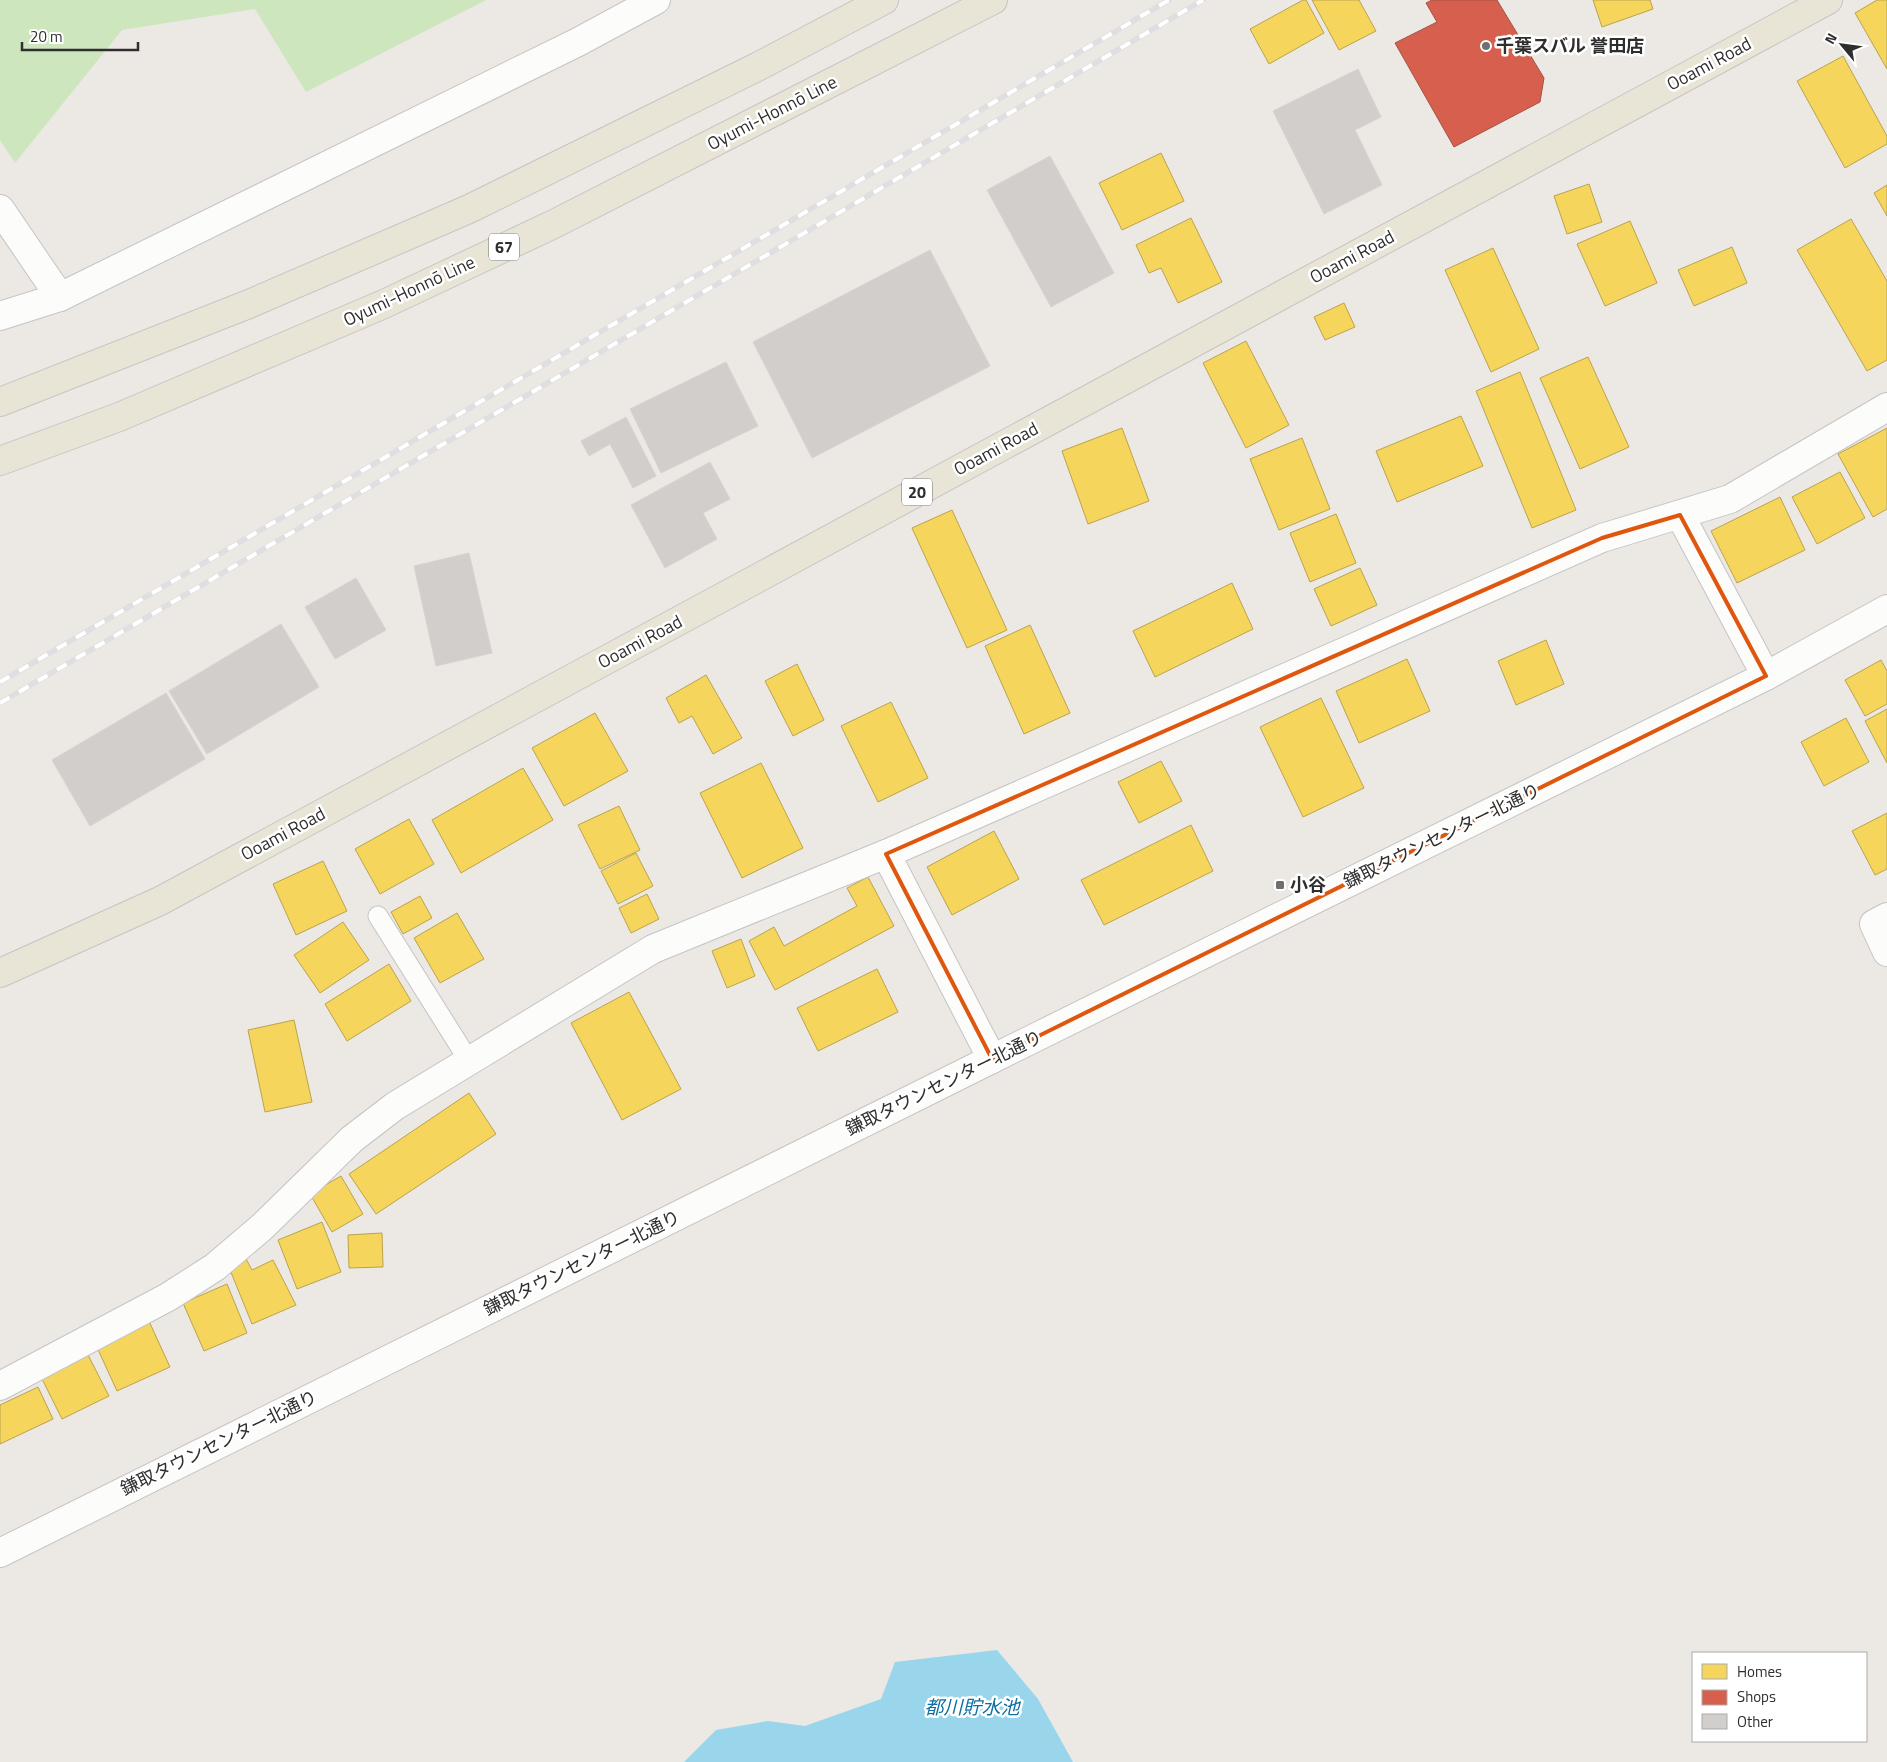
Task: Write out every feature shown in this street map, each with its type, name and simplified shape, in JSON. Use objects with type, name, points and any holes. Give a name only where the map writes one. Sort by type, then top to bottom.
[{"type":"main road","points":[[0,402],[249,304],[469,209],[759,66],[884,0]]},
{"type":"main road","name":"Oyumi-Honnō Line","points":[[0,461],[119,417],[384,304],[563,219],[993,0]]},
{"type":"main road","name":"Ooami Road","points":[[0,973],[160,901],[1828,0]]},
{"type":"street","points":[[0,316],[60,297],[578,42],[656,0]]},
{"type":"street","points":[[0,209],[60,297]]},
{"type":"street","points":[[0,1386],[168,1297],[215,1268],[262,1227],[352,1139],[394,1106],[653,949],[886,854],[1602,538],[1730,499],[1887,407]]},
{"type":"street","points":[[1680,515],[1766,676]]},
{"type":"street","name":"鎌取タウンセンター北通り","points":[[0,1553],[992,1058],[1766,676],[1887,609]]},
{"type":"street","points":[[886,854],[992,1058]]},
{"type":"street","points":[[1887,917],[1874,924],[1887,952]]},
{"type":"lane","points":[[378,916],[469,1061]]},
{"type":"highlighted area","points":[[1680,515],[1766,676],[992,1059],[886,854],[1602,538]]},
{"type":"green space","points":[[0,0],[486,0],[306,92],[255,9],[122,30],[15,163],[0,140]]},
{"type":"water","name":"都川貯水池","points":[[997,1650],[1038,1699],[1073,1762],[684,1762],[716,1730],[768,1721],[805,1726],[881,1699],[895,1662]]},
{"type":"building: Homes","points":[[1306,0],[1324,33],[1269,64],[1250,29]]},
{"type":"building: Homes","points":[[1312,0],[1359,0],[1376,31],[1339,50]]},
{"type":"building: Homes","points":[[1593,0],[1650,0],[1653,9],[1602,27]]},
{"type":"building: Homes","points":[[1877,0],[1887,0],[1887,69],[1855,13]]},
{"type":"building: Homes","points":[[1843,56],[1887,136],[1887,144],[1845,168],[1797,81]]},
{"type":"building: Homes","points":[[1161,153],[1184,201],[1122,230],[1099,183]]},
{"type":"building: Homes","points":[[1589,184],[1602,222],[1567,234],[1554,196]]},
{"type":"building: Homes","points":[[1887,185],[1887,216],[1874,193]]},
{"type":"building: Homes","points":[[1191,218],[1222,282],[1178,303],[1161,268],[1149,273],[1136,245]]},
{"type":"building: Homes","points":[[1851,219],[1887,281],[1887,360],[1867,371],[1797,250]]},
{"type":"building: Homes","points":[[1630,221],[1657,283],[1605,306],[1577,244]]},
{"type":"building: Homes","points":[[1732,247],[1747,283],[1694,306],[1678,270]]},
{"type":"building: Homes","points":[[1493,248],[1539,349],[1491,372],[1445,270]]},
{"type":"building: Homes","points":[[1344,303],[1355,327],[1325,340],[1314,317]]},
{"type":"building: Homes","points":[[1246,341],[1289,425],[1246,448],[1203,363]]},
{"type":"building: Homes","points":[[1588,357],[1629,447],[1580,469],[1540,378]]},
{"type":"building: Homes","points":[[1520,372],[1576,510],[1532,528],[1476,391]]},
{"type":"building: Homes","points":[[1461,416],[1483,466],[1397,502],[1376,451]]},
{"type":"building: Homes","points":[[1122,428],[1149,501],[1088,524],[1062,451]]},
{"type":"building: Homes","points":[[1887,428],[1887,509],[1873,517],[1838,454]]},
{"type":"building: Homes","points":[[1302,438],[1330,509],[1279,530],[1250,459]]},
{"type":"building: Homes","points":[[1840,472],[1865,518],[1817,544],[1792,497]]},
{"type":"building: Homes","points":[[1780,497],[1805,550],[1737,583],[1711,531]]},
{"type":"building: Homes","points":[[952,510],[1007,630],[967,648],[912,528]]},
{"type":"building: Homes","points":[[1336,514],[1356,563],[1310,582],[1290,533]]},
{"type":"building: Homes","points":[[1360,568],[1377,605],[1331,626],[1314,589]]},
{"type":"building: Homes","points":[[1232,583],[1253,629],[1155,677],[1133,631]]},
{"type":"building: Homes","points":[[1030,625],[1070,713],[1024,734],[985,646]]},
{"type":"building: Homes","points":[[1546,640],[1564,684],[1516,705],[1498,661]]},
{"type":"building: Homes","points":[[1407,659],[1430,711],[1359,743],[1336,691]]},
{"type":"building: Homes","points":[[1881,660],[1887,671],[1887,704],[1865,716],[1845,680]]},
{"type":"building: Homes","points":[[797,664],[824,720],[793,736],[765,681]]},
{"type":"building: Homes","points":[[706,675],[742,738],[713,754],[692,716],[679,723],[666,698]]},
{"type":"building: Homes","points":[[1321,698],[1364,788],[1303,817],[1260,727]]},
{"type":"building: Homes","points":[[891,702],[928,778],[878,802],[841,726]]},
{"type":"building: Homes","points":[[1887,709],[1887,763],[1865,721]]},
{"type":"building: Homes","points":[[595,713],[628,771],[564,806],[532,748]]},
{"type":"building: Homes","points":[[1846,718],[1869,762],[1824,786],[1801,742]]},
{"type":"building: Homes","points":[[1161,761],[1182,801],[1139,823],[1118,782]]},
{"type":"building: Homes","points":[[761,763],[803,848],[742,878],[700,793]]},
{"type":"building: Homes","points":[[523,768],[553,820],[461,873],[432,820]]},
{"type":"building: Homes","points":[[619,806],[640,850],[600,869],[578,825]]},
{"type":"building: Homes","points":[[1887,813],[1887,869],[1875,875],[1852,831]]},
{"type":"building: Homes","points":[[409,819],[434,864],[380,894],[355,849]]},
{"type":"building: Homes","points":[[1191,825],[1213,871],[1104,925],[1081,880]]},
{"type":"building: Homes","points":[[994,831],[1019,879],[952,915],[927,867]]},
{"type":"building: Homes","points":[[636,853],[653,886],[618,904],[601,871]]},
{"type":"building: Homes","points":[[323,861],[347,911],[296,935],[273,884]]},
{"type":"building: Homes","points":[[868,877],[894,926],[775,990],[749,941],[774,927],[784,946],[857,906],[847,888]]},
{"type":"building: Homes","points":[[647,894],[659,919],[631,933],[619,908]]},
{"type":"building: Homes","points":[[420,896],[432,918],[403,934],[391,912]]},
{"type":"building: Homes","points":[[457,913],[484,959],[440,983],[414,938]]},
{"type":"building: Homes","points":[[343,922],[369,960],[320,993],[294,955]]},
{"type":"building: Homes","points":[[741,939],[755,976],[727,988],[712,951]]},
{"type":"building: Homes","points":[[389,964],[411,1001],[347,1041],[325,1004]]},
{"type":"building: Homes","points":[[877,969],[898,1012],[818,1051],[797,1008]]},
{"type":"building: Homes","points":[[629,992],[681,1089],[622,1120],[571,1023]]},
{"type":"building: Homes","points":[[294,1020],[312,1102],[265,1112],[248,1030]]},
{"type":"building: Homes","points":[[469,1093],[496,1134],[376,1214],[349,1174]]},
{"type":"building: Homes","points":[[341,1176],[363,1214],[332,1232],[310,1194]]},
{"type":"building: Homes","points":[[322,1222],[341,1272],[297,1289],[278,1240]]},
{"type":"building: Homes","points":[[382,1233],[383,1267],[349,1268],[348,1235]]},
{"type":"building: Homes","points":[[245,1257],[252,1270],[273,1260],[296,1305],[252,1324],[228,1265]]},
{"type":"building: Homes","points":[[227,1284],[247,1333],[204,1351],[183,1303]]},
{"type":"building: Homes","points":[[148,1319],[170,1367],[117,1391],[95,1343]]},
{"type":"building: Homes","points":[[87,1353],[109,1396],[62,1419],[41,1377]]},
{"type":"building: Homes","points":[[38,1387],[53,1419],[0,1444],[0,1405]]},
{"type":"building: Shops","points":[[1432,0],[1497,0],[1544,78],[1540,102],[1454,147],[1395,43],[1437,22],[1426,3]]},
{"type":"building: Other","points":[[1358,69],[1381,117],[1355,130],[1382,185],[1324,214],[1273,111]]},
{"type":"building: Other","points":[[1050,156],[1114,273],[1051,307],[987,190]]},
{"type":"building: Other","points":[[930,250],[990,366],[812,458],[753,342]]},
{"type":"building: Other","points":[[726,362],[758,426],[661,473],[630,409]]},
{"type":"building: Other","points":[[626,417],[656,476],[633,488],[610,444],[589,456],[581,441]]},
{"type":"building: Other","points":[[710,462],[730,499],[703,513],[717,539],[665,568],[631,505]]},
{"type":"building: Other","points":[[469,553],[492,653],[436,666],[414,566]]},
{"type":"building: Other","points":[[356,578],[386,630],[335,659],[305,607]]},
{"type":"building: Other","points":[[281,624],[319,687],[207,754],[169,691]]},
{"type":"building: Other","points":[[166,693],[205,759],[90,826],[52,760]]},
{"type":"railway","points":[[0,682],[1169,0]]},
{"type":"railway","points":[[0,703],[1203,0]]},
{"type":"place","name":"千葉スバル 誉田店","points":[[1486,46]]},
{"type":"place","name":"小谷","points":[[1280,885]]}]
